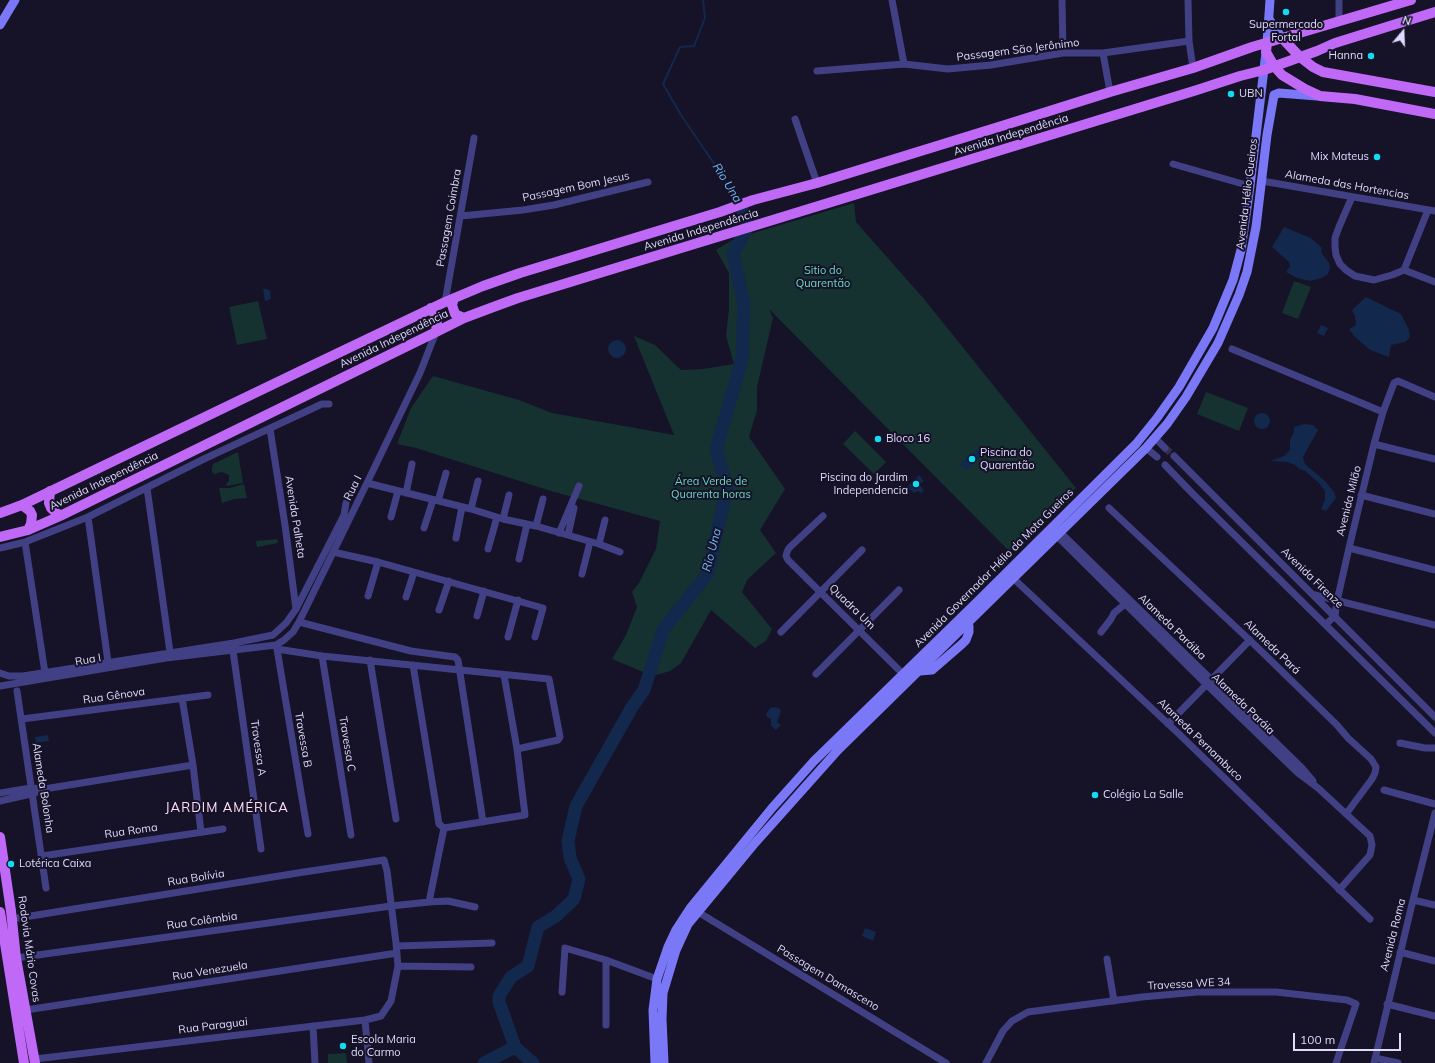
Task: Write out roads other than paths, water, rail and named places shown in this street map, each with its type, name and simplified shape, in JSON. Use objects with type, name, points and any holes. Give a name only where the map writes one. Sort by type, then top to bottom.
[{"type":"main road","points":[[0,25],[15,0]]},
{"type":"main road","name":"Avenida Independência","points":[[2,512],[22,505],[431,308],[520,273],[746,204],[753,200],[1110,92],[1266,48],[1282,38],[1339,21],[1386,4],[1411,0]]},
{"type":"main road","points":[[1270,5],[1266,48],[1274,66],[1282,75],[1292,82],[1320,96],[1355,99],[1435,114]]},
{"type":"main road","name":"Avenida Independência","points":[[3,537],[28,530],[60,516],[464,318],[518,298],[1240,76],[1264,70],[1335,43],[1435,12]]},
{"type":"main road","points":[[1269,20],[1282,38],[1300,57],[1313,67],[1323,72],[1435,92]]},
{"type":"main road","name":"Avenida Governador Hélio da Mota Gueiros","points":[[655,1063],[653,1010],[657,979],[668,947],[690,907],[814,761],[903,674],[964,621],[1136,444],[1179,387],[1213,328],[1233,280],[1241,250],[1266,48]]},
{"type":"main road","name":"Avenida Hélio Gueiros","points":[[964,621],[1014,579],[1156,438],[1186,397],[1218,343],[1239,295],[1247,272],[1256,227],[1267,134],[1274,95],[1279,93],[1320,96]]},
{"type":"main road","points":[[449,300],[455,314],[464,318]]},
{"type":"main road","points":[[431,308],[438,319],[436,332]]},
{"type":"main road","points":[[50,491],[49,503],[51,508],[60,516]]},
{"type":"main road","points":[[22,505],[30,511],[32,515],[32,524],[28,530]]},
{"type":"main road","points":[[664,1063],[662,1002],[664,986],[676,950],[688,924],[759,838],[820,770],[875,713],[920,671],[932,670],[953,653],[968,636],[970,628],[964,621]]},
{"type":"main road","name":"Rodovia Mário Covas","points":[[0,837],[12,918],[16,958],[35,1061]]},
{"type":"main road","name":"Rodovia Mário Covas","points":[[0,912],[24,1063]]},
{"type":"street","points":[[892,0],[904,64]]},
{"type":"street","points":[[1062,0],[1063,53]]},
{"type":"street","points":[[1188,0],[1189,41],[1193,68]]},
{"type":"street","points":[[1339,0],[1339,21]]},
{"type":"street","name":"Passagem São Jerônimo","points":[[817,71],[904,64],[948,69],[991,65],[1063,53],[1103,52],[1189,41]]},
{"type":"street","points":[[1103,52],[1110,92]]},
{"type":"street","points":[[795,119],[816,182]]},
{"type":"street","name":"Passagem Coimbra","points":[[449,300],[474,138]]},
{"type":"street","points":[[1173,164],[1250,186]]},
{"type":"street","name":"Alameda das Hortencias","points":[[1262,181],[1432,211]]},
{"type":"street","name":"Passagem Bom Jesus","points":[[461,216],[523,210],[554,205],[648,182]]},
{"type":"street","points":[[1352,197],[1335,238],[1334,247],[1340,264],[1346,270],[1355,276],[1374,280],[1392,276],[1404,270],[1432,211]]},
{"type":"street","points":[[1404,270],[1435,282]]},
{"type":"street","name":"Rua I","points":[[276,647],[293,632],[299,622],[420,372],[436,332]]},
{"type":"street","points":[[1232,349],[1383,412]]},
{"type":"street","name":"Avenida Milão","points":[[1335,616],[1349,548],[1374,444],[1383,412],[1396,381],[1435,397]]},
{"type":"street","points":[[0,548],[25,542],[88,517],[206,458],[322,404],[329,404]]},
{"type":"street","name":"Avenida Palheta","points":[[270,429],[296,609]]},
{"type":"street","points":[[1156,438],[1165,448]]},
{"type":"street","points":[[1374,444],[1435,459]]},
{"type":"street","points":[[1146,448],[1157,457]]},
{"type":"street","name":"Avenida Firenze","points":[[1174,456],[1193,477],[1314,595],[1435,717]]},
{"type":"street","points":[[406,493],[412,464]]},
{"type":"street","points":[[1165,465],[1435,733]]},
{"type":"street","points":[[424,528],[446,473]]},
{"type":"street","points":[[1193,477],[1193,494]]},
{"type":"street","points":[[471,509],[478,481]]},
{"type":"street","points":[[367,483],[536,526],[599,544],[620,552]]},
{"type":"street","points":[[560,533],[579,486]]},
{"type":"street","points":[[147,488],[170,652]]},
{"type":"street","points":[[391,517],[398,491]]},
{"type":"street","points":[[488,549],[509,495]]},
{"type":"street","points":[[1362,495],[1435,514]]},
{"type":"street","points":[[536,526],[542,500]]},
{"type":"street","points":[[0,673],[15,676],[45,673],[234,643],[273,635],[286,623],[296,609],[344,515],[346,502]]},
{"type":"street","points":[[456,538],[462,507]]},
{"type":"street","points":[[568,535],[574,508]]},
{"type":"street","name":"Alameda Pará","points":[[1109,508],[1250,640],[1371,759],[1376,767],[1375,773],[1346,814]]},
{"type":"street","name":"Quadra Um","points":[[823,516],[789,548],[786,556],[788,560],[903,674]]},
{"type":"street","points":[[88,517],[108,662]]},
{"type":"street","points":[[599,544],[605,520]]},
{"type":"street","points":[[519,559],[528,524]]},
{"type":"street","name":"Alameda Paráia","points":[[1059,534],[1125,604],[1209,682]]},
{"type":"street","name":"Alameda Paráiba","points":[[1059,534],[1221,694],[1346,814]]},
{"type":"street","points":[[25,542],[45,673]]},
{"type":"street","points":[[582,574],[590,542]]},
{"type":"street","points":[[1349,548],[1435,570]]},
{"type":"street","points":[[780,632],[862,550]]},
{"type":"street","points":[[1260,560],[1269,551]]},
{"type":"street","points":[[333,552],[378,562],[449,581],[542,608],[535,637]]},
{"type":"street","points":[[368,596],[378,562]]},
{"type":"street","points":[[406,597],[414,572]]},
{"type":"street","name":"Alameda Pernambuco","points":[[1014,579],[1168,724],[1370,919]]},
{"type":"street","points":[[439,610],[449,581]]},
{"type":"street","points":[[816,674],[899,590]]},
{"type":"street","points":[[477,616],[484,591]]},
{"type":"street","points":[[1314,595],[1435,625]]},
{"type":"street","points":[[508,637],[518,600]]},
{"type":"street","points":[[1101,632],[1114,613],[1125,604]]},
{"type":"street","points":[[1326,624],[1335,616]]},
{"type":"street","points":[[299,622],[411,651],[455,657],[458,660],[483,822]]},
{"type":"street","points":[[1168,724],[1250,640]]},
{"type":"street","name":"Rua I","points":[[0,686],[166,658],[276,647],[322,656],[549,679],[560,737],[558,740],[517,749]]},
{"type":"street","name":"Travessa B","points":[[276,647],[308,834]]},
{"type":"street","name":"Travessa A","points":[[233,651],[261,849]]},
{"type":"street","name":"Travessa C","points":[[322,656],[351,835]]},
{"type":"street","points":[[370,660],[396,819]]},
{"type":"street","points":[[413,665],[441,826],[429,902]]},
{"type":"street","points":[[441,826],[483,822],[525,815],[517,749],[504,675]]},
{"type":"street","name":"Alameda Bolonha","points":[[17,691],[46,888]]},
{"type":"street","name":"Rua Gênova","points":[[22,719],[208,695]]},
{"type":"street","points":[[182,698],[193,765],[201,832]]},
{"type":"street","points":[[1400,742],[1424,748],[1435,748]]},
{"type":"street","points":[[0,801],[44,788],[193,765]]},
{"type":"street","points":[[1384,790],[1435,804]]},
{"type":"street","points":[[0,793],[31,791]]},
{"type":"street","name":"Avenida Roma","points":[[1375,1060],[1412,900],[1435,813]]},
{"type":"street","points":[[1339,890],[1370,855],[1372,845],[1370,836],[1346,814]]},
{"type":"street","name":"Rua Roma","points":[[42,856],[223,829]]},
{"type":"street","points":[[1427,846],[1435,848]]},
{"type":"street","name":"Rua Bolívia","points":[[12,918],[384,860],[391,906]]},
{"type":"street","points":[[1412,900],[1435,905]]},
{"type":"street","name":"Rua Colômbia","points":[[16,958],[391,906],[448,901],[475,907]]},
{"type":"street","points":[[391,906],[398,966],[471,967]]},
{"type":"street","name":"Passagem Damasceno","points":[[698,912],[946,1063]]},
{"type":"street","name":"Rua Venezuela","points":[[26,1010],[397,950],[492,943]]},
{"type":"street","points":[[562,992],[565,948],[606,960],[657,979]]},
{"type":"street","points":[[1400,952],[1435,961]]},
{"type":"street","points":[[1107,959],[1114,1001]]},
{"type":"street","points":[[606,960],[606,1025]]},
{"type":"street","name":"Rua Paraguai","points":[[35,1061],[364,1020],[381,1016],[391,1001],[398,966]]},
{"type":"street","name":"Travessa WE 34","points":[[986,1063],[1003,1031],[1012,1021],[1028,1012],[1056,1007],[1197,992],[1276,992],[1347,1000],[1356,1004],[1336,1063]]},
{"type":"street","points":[[1387,1004],[1435,1016]]},
{"type":"street","points":[[364,1020],[369,1063]]},
{"type":"street","points":[[313,1026],[315,1063]]},
{"type":"street","points":[[1375,1060],[1398,1063]]},
{"type":"water","points":[[1284,227],[1311,238],[1322,248],[1321,252],[1329,263],[1330,268],[1328,274],[1322,278],[1310,281],[1297,278],[1286,272],[1290,266],[1289,262],[1272,247]]},
{"type":"water","points":[[263,289],[270,290],[271,299],[265,301]]},
{"type":"water","points":[[1366,297],[1401,314],[1409,330],[1410,337],[1405,342],[1391,345],[1389,357],[1370,350],[1354,336],[1349,329],[1355,326],[1356,323],[1352,310]]},
{"type":"water","points":[[1321,325],[1328,328],[1324,336],[1317,333]]},
{"type":"water","points":[[613,340],[621,340],[626,345],[624,356],[621,358],[613,358],[608,353],[608,345]]},
{"type":"water","points":[[1262,413],[1269,418],[1270,421],[1265,428],[1262,429],[1255,424],[1254,421],[1259,414]]},
{"type":"water","points":[[1304,424],[1313,425],[1318,430],[1303,457],[1305,464],[1325,481],[1334,492],[1336,498],[1326,511],[1321,509],[1325,500],[1325,491],[1319,483],[1295,465],[1287,462],[1271,461],[1284,456],[1290,450],[1290,440],[1294,432],[1294,427]]},
{"type":"water","name":"Piscina do Quarentão","points":[[977,449],[983,455],[967,470],[960,464]]},
{"type":"water","name":"Piscina do Jardim Independencia","points":[[919,475],[924,481],[918,486],[921,486],[924,491],[921,493],[918,491],[914,493],[907,487]]},
{"type":"water","points":[[775,707],[780,709],[781,712],[777,722],[781,725],[776,730],[771,726],[771,719],[767,717],[766,714],[770,708]]},
{"type":"water","points":[[48,735],[49,741],[36,743],[35,737]]},
{"type":"water","points":[[865,928],[876,932],[873,941],[862,936]]},
{"type":"waterway","name":"Rio Una","points":[[703,0],[705,18],[694,46],[680,47],[663,84],[681,115],[740,202]]},
{"type":"waterway","name":"Rio Una","points":[[484,1063],[515,1047],[499,1002],[499,996],[511,977],[528,966],[538,927],[556,916],[574,899],[579,879],[570,858],[568,841],[576,806],[632,707],[644,690],[663,630],[708,573],[727,487],[716,449],[742,360],[744,304],[733,254],[747,228],[741,204]]},
{"type":"waterway","points":[[515,1047],[533,1063]]},
{"type":"tunnel","points":[[1165,448],[1174,456]]},
{"type":"place","name":"Supermercado Fortal","points":[[1286,12]]},
{"type":"place","name":"Hanna","points":[[1371,56]]},
{"type":"place","name":"UBN","points":[[1231,94]]},
{"type":"place","name":"Mix Mateus","points":[[1377,157]]},
{"type":"place","name":"Bloco 16","points":[[878,439]]},
{"type":"place","name":"Piscina do Quarentão","points":[[972,459]]},
{"type":"place","name":"Piscina do Jardim Independencia","points":[[916,484]]},
{"type":"place","name":"Colégio La Salle","points":[[1095,795]]},
{"type":"place","name":"Lotérica Caixa","points":[[11,864]]},
{"type":"place","name":"Escola Maria do Carmo","points":[[343,1046]]},
{"type":"district","name":"JARDIM AMÉRICA","points":[[227,808]]},
{"type":"park label","name":"Sitio do Quarentão","points":[[823,277]]},
{"type":"park label","name":"Área Verde de Quarenta horas","points":[[711,488]]}]
